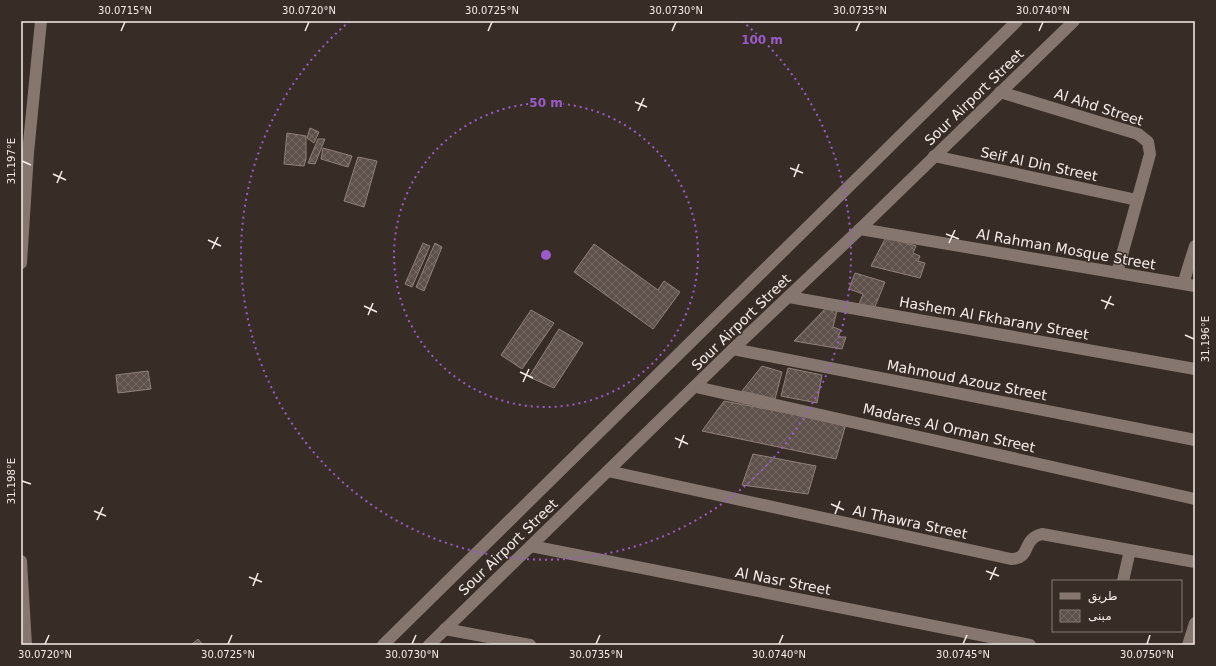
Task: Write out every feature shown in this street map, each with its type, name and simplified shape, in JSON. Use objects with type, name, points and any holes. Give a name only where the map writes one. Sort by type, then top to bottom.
[{"type":"street","points":[[21,263],[28,153],[41,21]]},
{"type":"street","name":"Sour Airport Street","points":[[383,645],[1016,21]]},
{"type":"street","name":"Sour Airport Street","points":[[429,645],[696,387],[733,349],[860,229],[1074,21]]},
{"type":"street","name":"Al Ahd Street","points":[[1000,92],[1138,134],[1148,142],[1150,154],[1117,273]]},
{"type":"street","name":"Seif Al Din Street","points":[[934,156],[1137,200]]},
{"type":"street","name":"Al Rahman Mosque Street","points":[[860,229],[1189,285]]},
{"type":"street","points":[[1189,285],[1195,246]]},
{"type":"street","name":"Hashem Al Fkharany Street","points":[[789,297],[1195,369]]},
{"type":"street","name":"Mahmoud Azouz Street","points":[[733,349],[1195,440]]},
{"type":"street","name":"Madares Al Orman Street","points":[[696,387],[1195,499]]},
{"type":"street","name":"Al Thawra Street","points":[[608,471],[1011,559],[1023,556],[1028,543],[1032,538],[1036,535],[1042,534],[1195,562]]},
{"type":"street","name":"Al Nasr Street","points":[[531,546],[1030,645]]},
{"type":"street","points":[[1123,580],[1130,550]]},
{"type":"street","points":[[21,561],[26,645]]},
{"type":"street","points":[[1188,645],[1195,623]]},
{"type":"street","points":[[445,629],[530,645]]},
{"type":"building","points":[[310,128],[319,132],[314,143],[307,138]]},
{"type":"building","points":[[287,133],[306,136],[306,159],[304,166],[284,164]]},
{"type":"building","points":[[318,139],[325,139],[315,164],[308,163]]},
{"type":"building","points":[[323,148],[352,156],[348,167],[321,159]]},
{"type":"building","points":[[358,157],[377,161],[364,207],[344,201]]},
{"type":"building","points":[[886,237],[916,246],[913,253],[920,256],[918,261],[925,263],[920,278],[871,266]]},
{"type":"building","points":[[423,243],[430,246],[412,287],[405,284]]},
{"type":"building","points":[[435,243],[442,247],[424,291],[416,287]]},
{"type":"building","points":[[594,244],[658,290],[664,281],[680,292],[653,329],[574,272]]},
{"type":"building","points":[[855,273],[885,282],[874,309],[859,304],[863,294],[849,289]]},
{"type":"building","points":[[826,308],[837,311],[833,327],[841,330],[838,337],[846,337],[842,349],[794,341]]},
{"type":"building","points":[[531,310],[554,323],[522,369],[501,355]]},
{"type":"building","points":[[559,329],[583,343],[554,388],[529,377]]},
{"type":"building","points":[[762,366],[782,372],[775,399],[742,391]]},
{"type":"building","points":[[788,368],[822,375],[817,403],[781,396]]},
{"type":"building","points":[[148,371],[151,389],[118,393],[116,375]]},
{"type":"building","points":[[724,401],[846,424],[836,459],[702,431]]},
{"type":"building","points":[[753,454],[816,466],[808,494],[742,485]]},
{"type":"building","points":[[198,639],[203,645],[191,645]]}]
